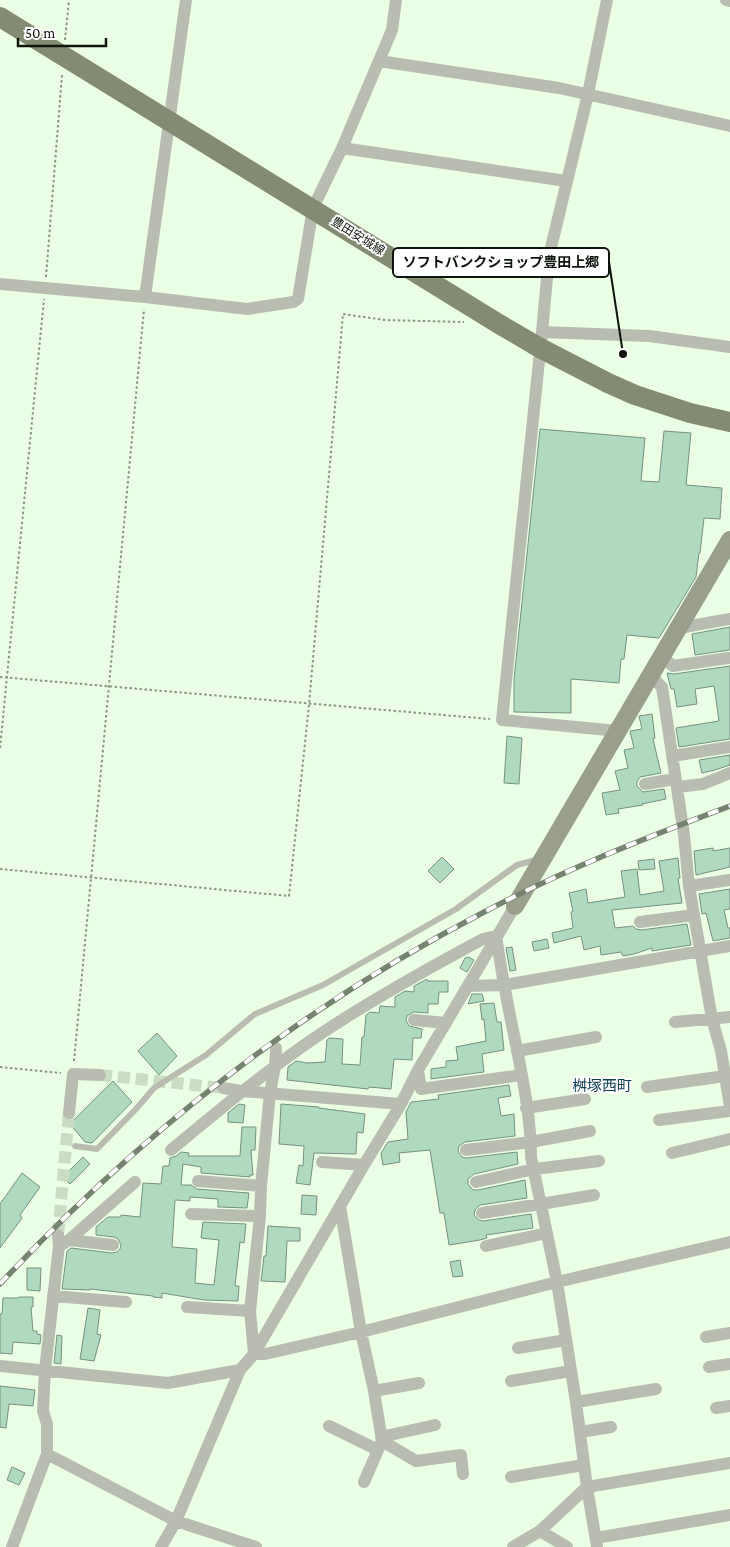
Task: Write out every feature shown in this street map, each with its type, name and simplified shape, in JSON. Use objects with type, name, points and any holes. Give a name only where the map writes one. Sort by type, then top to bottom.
[{"type":"main road","name":"豊田安城線","points":[[0,17],[499,324],[542,340],[608,383],[635,395],[690,413],[730,422]]},
{"type":"street","points":[[145,297],[186,0]]},
{"type":"street","points":[[0,284],[145,297],[247,309],[293,302],[298,299],[313,208],[342,148],[392,30],[396,0]]},
{"type":"street","points":[[608,0],[588,94],[549,256],[542,340],[502,720],[618,731]]},
{"type":"street","points":[[726,0],[730,1]]},
{"type":"street","points":[[379,62],[559,88],[730,126]]},
{"type":"street","points":[[342,148],[566,181]]},
{"type":"street","points":[[542,340],[649,336],[730,347]]},
{"type":"street","points":[[161,1547],[176,1521],[240,1370],[254,1354],[401,1104],[418,1070],[496,936],[730,540]]},
{"type":"street","points":[[679,628],[730,620]]},
{"type":"street","points":[[662,657],[673,666],[728,658]]},
{"type":"street","points":[[651,676],[662,687],[684,835],[689,886],[712,1020],[725,1050],[725,1076],[730,1107]]},
{"type":"street","points":[[672,756],[730,747]]},
{"type":"street","points":[[645,784],[703,784],[730,773]]},
{"type":"street","points":[[689,886],[730,880]]},
{"type":"street","points":[[640,922],[694,915]]},
{"type":"street","points":[[496,936],[522,1075],[531,1142],[531,1157],[566,1340],[597,1543],[730,1516]]},
{"type":"street","points":[[172,1150],[242,1091],[319,1035],[410,978],[483,939],[496,936]]},
{"type":"street","points":[[468,986],[504,985],[650,955],[700,951],[730,946]]},
{"type":"street","points":[[675,1022],[730,1017]]},
{"type":"street","points":[[414,1020],[446,1023]]},
{"type":"street","points":[[517,1051],[596,1037]]},
{"type":"street","points":[[254,1354],[250,1311],[270,1093],[276,1048]]},
{"type":"street","points":[[418,1070],[421,1089],[522,1075]]},
{"type":"street","points":[[69,1113],[73,1074],[100,1075]]},
{"type":"street","points":[[647,1087],[725,1076]]},
{"type":"street","points":[[223,1088],[401,1104]]},
{"type":"street","points":[[526,1108],[585,1099]]},
{"type":"street","points":[[659,1120],[730,1111]]},
{"type":"street","points":[[466,1150],[531,1142],[590,1131]]},
{"type":"street","points":[[672,1153],[730,1139]]},
{"type":"street","points":[[476,1182],[534,1169],[599,1161]]},
{"type":"street","points":[[322,1162],[364,1165]]},
{"type":"street","points":[[12,1547],[47,1454],[47,1424],[43,1411],[53,1296],[62,1240],[134,1182]]},
{"type":"street","points":[[198,1182],[261,1186]]},
{"type":"street","points":[[482,1212],[594,1195]]},
{"type":"street","points":[[340,1206],[361,1332],[374,1391],[381,1443],[364,1482]]},
{"type":"street","points":[[191,1214],[260,1216]]},
{"type":"street","points":[[486,1246],[547,1233]]},
{"type":"street","points":[[62,1240],[113,1245]]},
{"type":"street","points":[[254,1354],[265,1354],[361,1332],[556,1282],[730,1242]]},
{"type":"street","points":[[53,1296],[126,1302]]},
{"type":"street","points":[[187,1307],[250,1311]]},
{"type":"street","points":[[706,1337],[730,1333]]},
{"type":"street","points":[[518,1348],[566,1340]]},
{"type":"street","points":[[708,1367],[730,1364]]},
{"type":"street","points":[[0,1366],[168,1383],[240,1370]]},
{"type":"street","points":[[511,1381],[571,1371]]},
{"type":"street","points":[[374,1391],[419,1383]]},
{"type":"street","points":[[576,1402],[656,1389]]},
{"type":"street","points":[[716,1408],[730,1406]]},
{"type":"street","points":[[381,1443],[435,1425]]},
{"type":"street","points":[[329,1426],[381,1443],[416,1461],[461,1454],[463,1474]]},
{"type":"street","points":[[580,1432],[611,1426]]},
{"type":"street","points":[[47,1454],[176,1521],[256,1547]]},
{"type":"street","points":[[513,1547],[540,1531],[587,1487],[730,1463]]},
{"type":"street","points":[[511,1477],[584,1465]]},
{"type":"street","points":[[540,1531],[567,1547]]},
{"type":"lane","points":[[76,1146],[97,1149],[154,1088],[206,1055],[255,1014],[323,986],[456,909],[517,866],[543,858]]},
{"type":"path","points":[[0,748],[44,288],[69,0]]},
{"type":"path","points":[[0,1067],[73,1074],[145,297]]},
{"type":"path","points":[[0,870],[289,896],[309,704],[343,314],[386,320],[471,323]]},
{"type":"path","points":[[0,677],[502,720]]},
{"type":"building","points":[[540,429],[645,438],[641,481],[659,482],[664,431],[691,433],[686,485],[722,488],[720,519],[704,518],[696,577],[659,638],[627,635],[624,659],[621,659],[619,683],[571,679],[571,713],[514,712],[514,679]]},
{"type":"building","points":[[730,627],[730,650],[695,655],[692,634]]},
{"type":"building","points":[[730,666],[730,739],[679,747],[676,728],[719,721],[714,686],[695,689],[697,704],[677,707],[674,689],[671,689],[667,673],[674,674]]},
{"type":"building","points":[[652,714],[655,738],[653,739],[661,773],[640,777],[637,786],[643,792],[664,789],[666,799],[618,809],[619,813],[606,815],[602,793],[620,790],[615,771],[628,768],[624,750],[634,748],[630,731],[642,729],[639,716]]},
{"type":"building","points":[[507,736],[522,738],[519,784],[504,783]]},
{"type":"building","points":[[730,755],[730,765],[702,773],[699,760]]},
{"type":"building","points":[[713,848],[713,851],[730,848],[730,867],[696,875],[694,851]]},
{"type":"building","points":[[442,857],[454,869],[440,883],[428,871]]},
{"type":"building","points":[[678,858],[680,878],[678,879],[682,903],[612,910],[615,928],[633,926],[641,930],[687,924],[691,945],[652,951],[652,948],[623,956],[621,952],[601,955],[600,946],[584,950],[581,936],[554,943],[552,933],[573,928],[571,912],[573,911],[569,893],[586,889],[588,903],[625,897],[621,871],[637,869],[640,895],[664,891],[659,861]]},
{"type":"building","points":[[654,859],[655,869],[639,870],[638,861]]},
{"type":"building","points":[[730,889],[730,909],[724,910],[728,928],[730,928],[730,938],[713,941],[706,913],[702,914],[699,894]]},
{"type":"building","points":[[547,939],[549,948],[534,951],[532,942]]},
{"type":"building","points":[[512,947],[516,970],[510,971],[506,948]]},
{"type":"building","points":[[468,957],[474,960],[467,972],[460,968],[465,958]]},
{"type":"building","points":[[427,979],[427,981],[448,981],[448,992],[439,992],[438,1004],[428,1004],[428,1013],[414,1012],[407,1016],[406,1020],[409,1026],[422,1029],[421,1038],[413,1038],[412,1060],[394,1059],[391,1089],[369,1087],[368,1089],[287,1080],[288,1067],[296,1061],[307,1063],[325,1062],[327,1040],[329,1038],[343,1039],[342,1064],[360,1065],[366,1015],[370,1012],[379,1013],[380,1006],[395,1007],[395,997],[405,991],[414,992],[414,986]]},
{"type":"building","points":[[472,994],[482,994],[484,1001],[468,1004]]},
{"type":"building","points":[[494,1003],[497,1022],[501,1022],[504,1050],[482,1054],[484,1072],[431,1079],[431,1069],[446,1067],[446,1061],[458,1060],[456,1047],[486,1041],[484,1019],[482,1020],[480,1004]]},
{"type":"building","points":[[157,1033],[177,1056],[159,1075],[138,1051]]},
{"type":"building","points":[[113,1081],[132,1102],[92,1143],[85,1142],[70,1124]]},
{"type":"building","points":[[509,1085],[511,1096],[498,1098],[501,1116],[514,1114],[515,1136],[465,1142],[459,1146],[458,1151],[462,1157],[466,1158],[517,1152],[518,1164],[474,1174],[468,1179],[468,1184],[473,1190],[478,1190],[525,1180],[527,1198],[480,1205],[475,1210],[474,1215],[483,1221],[531,1214],[533,1228],[486,1235],[487,1238],[480,1240],[449,1245],[444,1213],[440,1213],[430,1150],[399,1153],[400,1162],[383,1165],[381,1153],[388,1142],[408,1139],[406,1112],[411,1102],[439,1099],[438,1095]]},
{"type":"building","points":[[239,1104],[245,1105],[243,1123],[228,1122],[228,1113]]},
{"type":"building","points":[[281,1104],[319,1107],[365,1114],[363,1133],[357,1132],[356,1154],[314,1153],[310,1185],[296,1183],[299,1165],[303,1166],[304,1146],[279,1144]]},
{"type":"building","points":[[242,1127],[256,1127],[255,1150],[251,1150],[253,1175],[250,1175],[250,1177],[201,1173],[201,1167],[183,1164],[181,1185],[191,1185],[197,1189],[249,1193],[247,1208],[218,1207],[218,1199],[190,1197],[190,1201],[175,1200],[172,1247],[197,1249],[195,1283],[214,1285],[219,1240],[201,1238],[203,1222],[246,1224],[244,1243],[240,1242],[235,1286],[239,1286],[238,1301],[204,1300],[162,1293],[162,1298],[90,1289],[62,1289],[67,1251],[71,1248],[117,1252],[121,1245],[118,1239],[96,1235],[96,1227],[108,1217],[120,1217],[121,1215],[140,1217],[143,1183],[161,1184],[163,1166],[169,1166],[170,1158],[181,1152],[189,1153],[188,1156],[240,1156]]},
{"type":"building","points":[[83,1157],[90,1164],[70,1184],[63,1177]]},
{"type":"building","points":[[22,1173],[40,1187],[20,1215],[22,1218],[0,1248],[0,1204]]},
{"type":"building","points":[[302,1195],[317,1196],[316,1215],[301,1214]]},
{"type":"building","points":[[268,1226],[300,1228],[300,1241],[287,1241],[285,1282],[261,1281],[264,1256],[266,1256]]},
{"type":"building","points":[[460,1260],[463,1276],[453,1277],[450,1262]]},
{"type":"building","points":[[27,1268],[41,1268],[40,1291],[27,1290]]},
{"type":"building","points":[[33,1297],[33,1307],[31,1307],[33,1331],[37,1331],[37,1334],[41,1335],[40,1344],[13,1342],[12,1354],[0,1353],[0,1314],[2,1314],[3,1298]]},
{"type":"building","points":[[88,1308],[100,1310],[97,1334],[101,1335],[94,1361],[80,1359]]},
{"type":"building","points":[[57,1335],[62,1336],[61,1364],[54,1363]]},
{"type":"building","points":[[0,1386],[35,1390],[33,1406],[9,1404],[6,1428],[0,1427]]},
{"type":"building","points":[[12,1467],[25,1473],[19,1485],[7,1480]]},
{"type":"tunnel","points":[[100,1075],[223,1088]]},
{"type":"tunnel","points":[[58,1235],[69,1113]]},
{"type":"railway","points":[[0,1284],[54,1228],[167,1124],[288,1031],[352,988],[418,948],[515,896],[606,855],[730,806]]},
{"type":"place","name":"ソフトバンクショップ豊田上郷","points":[[623,354]]},
{"type":"district","name":"桝塚西町","points":[[602,1086]]}]
